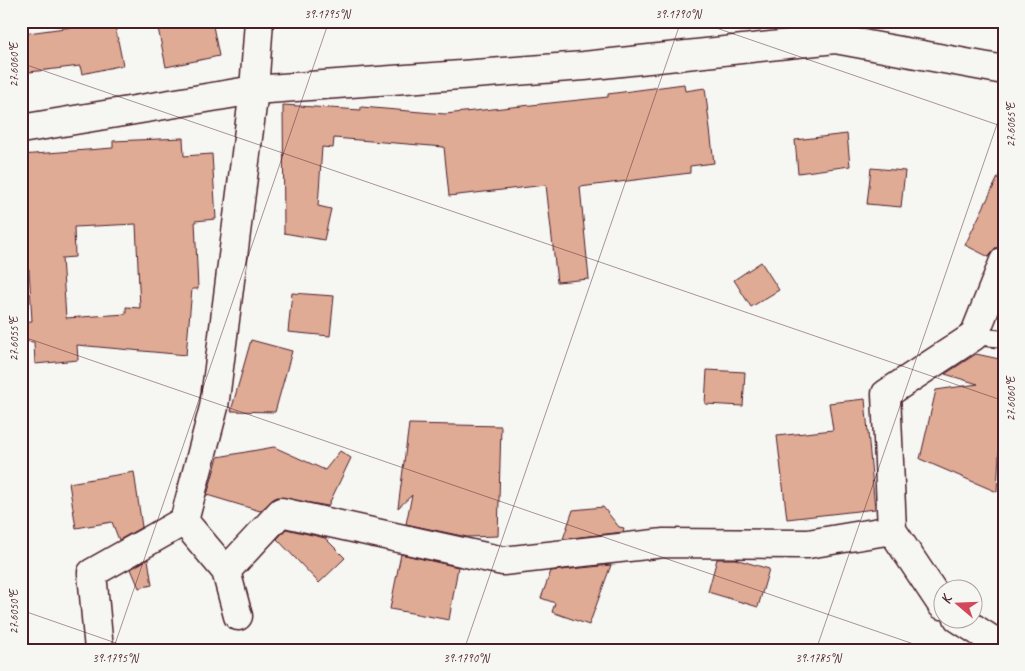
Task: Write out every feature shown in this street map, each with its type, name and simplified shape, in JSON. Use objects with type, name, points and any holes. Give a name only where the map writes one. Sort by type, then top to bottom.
[{"type":"street","points":[[99,650],[92,573],[184,521],[214,407],[254,90],[258,21]]},
{"type":"street","points":[[21,129],[254,90],[584,66],[836,30],[1004,70]]},
{"type":"street","points":[[932,590],[892,530],[886,394],[974,336],[1004,261]]},
{"type":"street","points":[[226,571],[282,512],[503,561],[664,543],[808,544],[892,530]]},
{"type":"street","points":[[184,521],[226,571],[238,616]]},
{"type":"street","points":[[973,628],[1004,648]]},
{"type":"lane","points":[[974,336],[1004,339]]},
{"type":"building","points":[[71,21],[114,21],[123,65],[82,74],[80,66],[21,73],[21,34],[72,27]]},
{"type":"building","points":[[193,21],[212,21],[219,56],[166,67],[158,28]]},
{"type":"building","points":[[684,84],[685,91],[705,88],[714,163],[690,166],[690,173],[580,187],[589,279],[557,282],[546,185],[449,196],[444,147],[334,138],[333,148],[322,147],[318,206],[331,209],[324,240],[284,233],[283,105],[361,110],[361,107],[445,114],[608,97],[608,94]]},
{"type":"building","points":[[847,134],[850,166],[798,173],[795,140]]},
{"type":"building","points":[[183,138],[184,156],[212,154],[216,219],[195,221],[198,289],[192,289],[186,355],[77,345],[78,360],[35,364],[34,342],[21,341],[21,322],[32,321],[29,269],[21,270],[21,155],[113,148],[113,141]],"holes":[[[136,224],[140,308],[126,307],[126,314],[66,318],[62,258],[75,257],[74,227]]]},
{"type":"building","points":[[1004,165],[1004,246],[995,248],[989,257],[965,245]]},
{"type":"building","points":[[871,168],[905,171],[901,207],[867,204]]},
{"type":"building","points":[[761,262],[779,290],[751,307],[734,280]]},
{"type":"building","points":[[292,293],[334,296],[330,336],[288,332]]},
{"type":"building","points":[[251,340],[292,351],[275,412],[231,411]]},
{"type":"building","points":[[976,354],[1004,360],[997,492],[920,459],[936,390],[978,384],[945,374]]},
{"type":"building","points":[[707,370],[745,372],[743,406],[705,404]]},
{"type":"building","points":[[865,399],[875,509],[787,519],[777,436],[833,430],[829,403]]},
{"type":"building","points":[[409,424],[501,426],[498,536],[467,537],[406,524],[412,495],[398,508]]},
{"type":"building","points":[[274,447],[325,470],[340,451],[351,458],[328,506],[277,497],[260,511],[207,495],[218,457]]},
{"type":"building","points":[[134,472],[142,527],[119,540],[112,522],[76,528],[69,483]]},
{"type":"building","points":[[603,507],[619,527],[624,528],[623,532],[563,539],[573,510]]},
{"type":"building","points":[[286,529],[325,538],[345,558],[319,583],[277,539]]},
{"type":"building","points":[[401,554],[458,567],[449,620],[390,609]]},
{"type":"building","points":[[148,559],[152,585],[139,588],[131,569]]},
{"type":"building","points":[[717,559],[735,559],[769,569],[758,607],[708,592]]},
{"type":"building","points":[[611,565],[589,625],[552,612],[555,603],[541,598],[551,571]]}]
